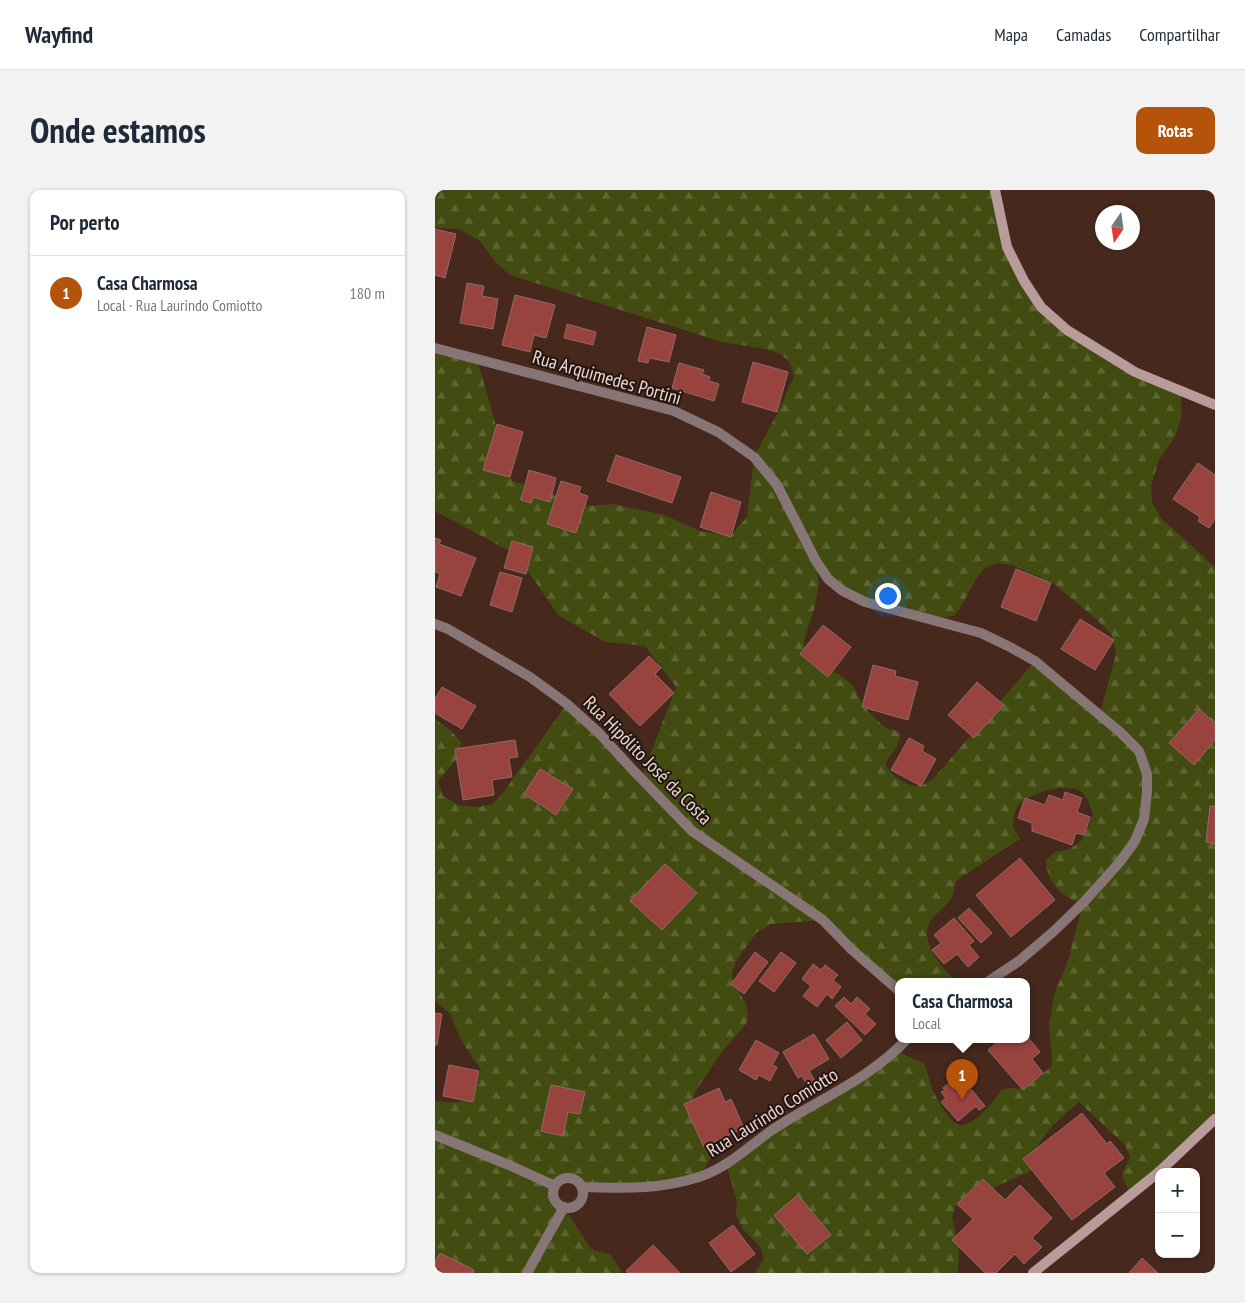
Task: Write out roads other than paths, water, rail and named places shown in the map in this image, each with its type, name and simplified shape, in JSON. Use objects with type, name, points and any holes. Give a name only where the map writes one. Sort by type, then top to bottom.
[{"type":"street","points":[[995,190],[1007,247],[1024,281],[1041,307],[1067,330],[1135,372],[1215,405]]},
{"type":"street","name":"Rua Arquimedes Portini","points":[[435,348],[674,411],[718,432],[754,457],[777,485],[816,561],[828,579],[843,591],[865,602],[981,633],[1010,647],[1035,661],[1120,732],[1139,751],[1147,774],[1147,792],[1144,819],[1135,841],[1119,863],[1083,903],[1019,961],[994,978]]},
{"type":"street","name":"Rua Hipólito José da Costa","points":[[435,624],[448,629],[530,677],[567,704],[599,732],[631,768],[693,831],[823,920],[851,949],[895,987]]},
{"type":"street","name":"Rua Laurindo Comiotto","points":[[582,1187],[648,1188],[676,1183],[709,1172],[726,1164],[772,1130],[870,1072],[903,1043]]},
{"type":"street","points":[[1163,1168],[1215,1120]]},
{"type":"street","points":[[435,1135],[555,1186]]},
{"type":"street","points":[[1033,1273],[1155,1175]]},
{"type":"street","points":[[565,1178],[572,1178],[582,1187],[583,1194],[581,1200],[571,1208],[558,1204],[554,1199],[553,1192],[555,1186],[565,1178]]},
{"type":"street","points":[[527,1273],[564,1207]]},
{"type":"place","name":"Casa Charmosa","points":[[962,1100]]}]
